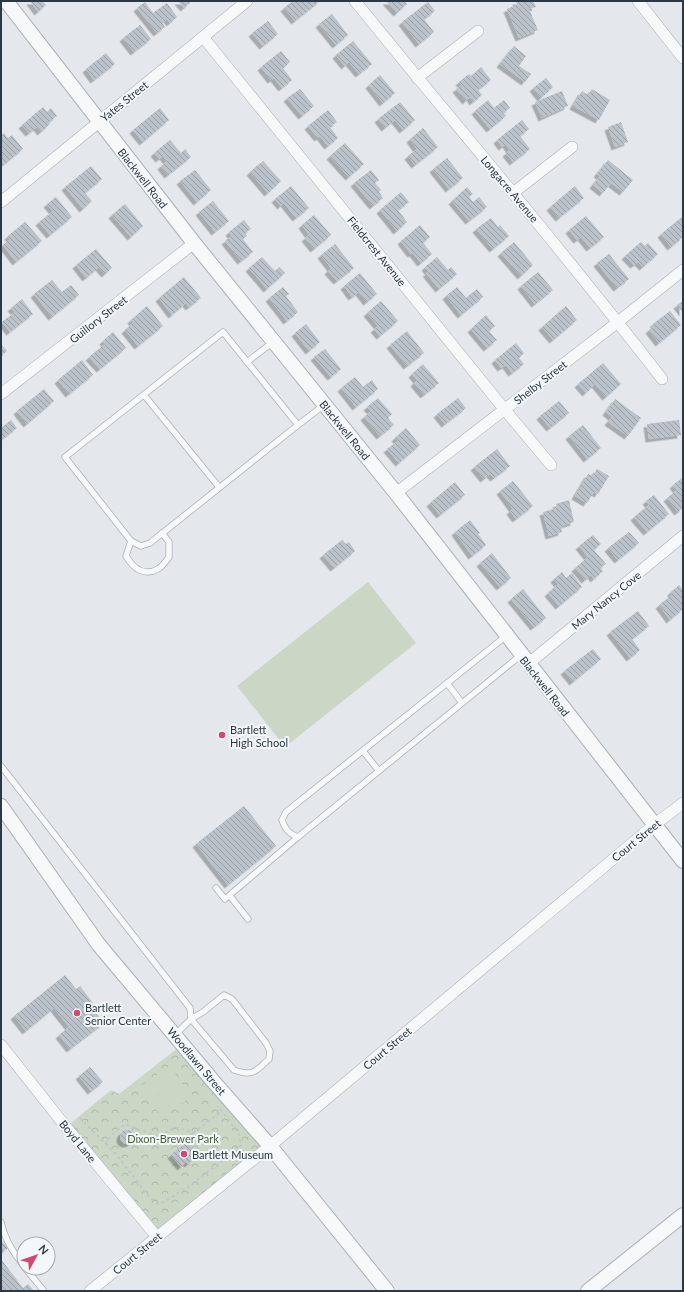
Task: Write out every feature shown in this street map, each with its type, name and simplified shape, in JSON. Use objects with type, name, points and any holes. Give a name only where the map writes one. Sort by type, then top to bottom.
[{"type":"street","name":"Blackwell Road","points":[[6,1],[194,243],[396,493],[683,861]]},
{"type":"street","name":"Yates Street","points":[[1,202],[247,1]]},
{"type":"street","name":"Longacre Avenue","points":[[355,1],[618,322],[662,379]]},
{"type":"street","points":[[638,1],[683,58]]},
{"type":"street","points":[[417,78],[478,31]]},
{"type":"street","name":"Fieldcrest Avenue","points":[[203,37],[551,465]]},
{"type":"street","points":[[513,193],[572,147]]},
{"type":"street","name":"Guillory Street","points":[[1,394],[194,243]]},
{"type":"street","name":"Shelby Street","points":[[396,493],[505,410],[683,270]]},
{"type":"street","name":"Mary Nancy Cove","points":[[525,659],[683,536]]},
{"type":"street","name":"Court Street","points":[[90,1291],[270,1146],[654,825],[683,803]]},
{"type":"street","name":"Woodlawn Street","points":[[2,809],[99,945],[270,1146],[387,1291]]},
{"type":"street","name":"Boyd Lane","points":[[1,1045],[66,1127],[157,1237]]},
{"type":"street","points":[[588,1291],[683,1215]]},
{"type":"lane","points":[[298,425],[223,332],[65,457],[131,541],[141,546],[150,543],[219,487],[325,405]]},
{"type":"lane","points":[[247,362],[273,342]]},
{"type":"lane","points":[[144,394],[219,487]]},
{"type":"lane","points":[[131,541],[126,556],[132,566],[140,570],[152,572],[160,568],[169,557],[169,542],[162,533]]},
{"type":"lane","points":[[298,837],[290,834],[285,827],[282,820],[286,812],[506,635]]},
{"type":"lane","points":[[216,888],[225,899],[230,896],[298,837],[462,703],[525,659]]},
{"type":"lane","points":[[447,683],[462,703]]},
{"type":"lane","points":[[363,751],[379,771]]},
{"type":"lane","points":[[1,766],[190,1008],[190,1020],[234,1070],[244,1074],[254,1073],[270,1059],[270,1051],[266,1043],[232,999],[224,995],[203,1012],[190,1020],[175,1035]]},
{"type":"lane","points":[[230,896],[248,919]]},
{"type":"lane","points":[[1,1222],[2,1228],[16,1256]]},
{"type":"lane","points":[[32,1276],[44,1291]]},
{"type":"path","points":[[80,1118],[115,1153],[149,1197],[158,1204],[164,1202],[179,1191],[188,1187],[237,1150],[241,1145],[239,1134],[215,1103]]},
{"type":"path","points":[[186,1140],[222,1111]]},
{"type":"path","points":[[106,1144],[113,1134],[126,1124],[159,1137],[173,1128],[181,1127],[193,1133]]},
{"type":"green space","points":[[368,582],[416,643],[285,747],[237,686]]},
{"type":"green space","name":"Dixon-Brewer Park","points":[[183,1044],[270,1146],[157,1237],[66,1127],[111,1090],[119,1094]]},
{"type":"green space","points":[[169,1066],[179,1079],[150,1100],[140,1087]]},
{"type":"green space","points":[[182,1083],[191,1097],[162,1118],[152,1104]]},
{"type":"building","points":[[30,1],[42,1],[46,5],[38,12]]},
{"type":"building","points":[[178,1],[189,1],[190,3],[184,8]]},
{"type":"building","points":[[293,1],[320,1],[295,21],[284,8]]},
{"type":"building","points":[[386,1],[404,1],[407,4],[397,13]]},
{"type":"building","points":[[516,1],[533,1],[536,7],[529,9],[538,30],[519,38],[507,9],[517,5]]},
{"type":"building","points":[[145,2],[153,13],[167,3],[177,17],[170,23],[167,19],[162,23],[165,27],[157,33],[137,8]]},
{"type":"building","points":[[428,2],[435,11],[424,19],[434,32],[419,44],[402,22]]},
{"type":"building","points":[[332,14],[348,35],[336,45],[319,24]]},
{"type":"building","points":[[268,21],[278,34],[263,46],[252,33]]},
{"type":"building","points":[[140,25],[151,39],[134,52],[123,38]]},
{"type":"building","points":[[353,41],[372,64],[359,74],[349,62],[345,66],[336,55]]},
{"type":"building","points":[[514,46],[526,56],[519,66],[531,74],[525,82],[500,64]]},
{"type":"building","points":[[281,51],[290,62],[283,68],[292,80],[282,88],[274,78],[271,80],[261,67]]},
{"type":"building","points":[[106,53],[115,64],[94,80],[86,69]]},
{"type":"building","points":[[481,67],[491,80],[478,90],[482,95],[473,102],[470,97],[466,101],[456,89],[462,85],[459,82],[469,74],[471,76]]},
{"type":"building","points":[[380,75],[395,93],[383,103],[369,85]]},
{"type":"building","points":[[546,78],[553,87],[541,98],[533,88]]},
{"type":"building","points":[[300,89],[314,106],[302,116],[287,98]]},
{"type":"building","points":[[592,89],[610,100],[599,120],[573,106],[582,91],[588,95]]},
{"type":"building","points":[[562,91],[568,106],[542,118],[535,102]]},
{"type":"building","points":[[488,100],[494,108],[504,100],[510,108],[503,113],[506,116],[490,129],[475,111]]},
{"type":"building","points":[[400,102],[415,120],[403,130],[395,120],[385,128],[378,119]]},
{"type":"building","points":[[43,107],[47,112],[51,108],[57,116],[49,122],[50,124],[41,132],[37,127],[29,133],[22,125]]},
{"type":"building","points":[[160,108],[169,120],[143,142],[133,130]]},
{"type":"building","points":[[328,110],[337,122],[330,127],[338,138],[328,146],[320,136],[318,138],[308,126]]},
{"type":"building","points":[[522,120],[529,129],[520,136],[530,149],[513,162],[506,153],[510,150],[506,144],[502,147],[497,140]]},
{"type":"building","points":[[621,122],[628,142],[615,147],[608,127]]},
{"type":"building","points":[[423,128],[438,147],[415,165],[408,156],[417,149],[410,139]]},
{"type":"building","points":[[4,133],[8,138],[12,135],[23,149],[1,167],[1,136]]},
{"type":"building","points":[[170,140],[181,153],[185,149],[191,157],[168,175],[161,166],[167,161],[163,156],[159,159],[154,153]]},
{"type":"building","points":[[345,143],[364,164],[349,177],[330,156]]},
{"type":"building","points":[[447,158],[463,178],[449,189],[433,169]]},
{"type":"building","points":[[608,160],[633,180],[623,192],[611,183],[603,193],[593,185],[600,176],[597,174]]},
{"type":"building","points":[[263,161],[281,181],[268,193],[250,172]]},
{"type":"building","points":[[91,166],[102,179],[85,193],[92,201],[83,209],[65,187]]},
{"type":"building","points":[[195,170],[211,190],[197,202],[180,181]]},
{"type":"building","points":[[371,170],[379,180],[375,183],[381,190],[379,192],[383,198],[373,206],[354,183]]},
{"type":"building","points":[[291,186],[309,208],[296,218],[284,203],[281,206],[275,199]]},
{"type":"building","points":[[575,186],[584,198],[559,218],[550,207]]},
{"type":"building","points":[[467,187],[473,194],[469,197],[473,202],[479,197],[487,207],[469,221],[452,201]]},
{"type":"building","points":[[401,192],[409,202],[398,210],[407,222],[397,231],[380,210]]},
{"type":"building","points":[[56,197],[72,217],[50,235],[39,222],[53,211],[47,204]]},
{"type":"building","points":[[213,201],[229,221],[215,232],[199,212]]},
{"type":"building","points":[[125,204],[143,226],[131,237],[112,215]]},
{"type":"building","points":[[314,215],[331,235],[314,249],[305,238],[309,235],[302,225]]},
{"type":"building","points":[[586,216],[604,237],[590,248],[581,237],[577,240],[569,230]]},
{"type":"building","points":[[682,217],[683,237],[671,247],[661,234]]},
{"type":"building","points":[[491,218],[498,227],[500,225],[509,236],[493,249],[476,229]]},
{"type":"building","points":[[244,220],[251,229],[245,233],[247,236],[243,239],[253,252],[241,261],[225,241],[232,236],[229,232]]},
{"type":"building","points":[[25,222],[42,241],[16,262],[3,245],[10,239],[8,236]]},
{"type":"building","points":[[420,225],[430,237],[423,243],[432,254],[421,263],[413,253],[411,254],[401,241]]},
{"type":"building","points":[[514,242],[533,265],[521,276],[501,253]]},
{"type":"building","points":[[641,242],[645,246],[648,243],[658,254],[643,267],[638,262],[634,265],[625,256]]},
{"type":"building","points":[[335,244],[354,268],[337,281],[328,271],[331,268],[321,255]]},
{"type":"building","points":[[96,249],[112,268],[105,274],[99,267],[86,278],[76,265]]},
{"type":"building","points":[[609,254],[629,279],[617,288],[597,263]]},
{"type":"building","points":[[262,257],[275,271],[279,267],[285,273],[267,289],[249,268]]},
{"type":"building","points":[[437,257],[448,270],[451,267],[457,274],[439,289],[426,273],[429,272],[425,267]]},
{"type":"building","points":[[538,272],[553,290],[535,304],[521,286]]},
{"type":"building","points":[[360,273],[377,294],[367,302],[359,292],[352,297],[344,286]]},
{"type":"building","points":[[184,277],[201,298],[189,307],[186,303],[172,315],[159,298]]},
{"type":"building","points":[[52,280],[62,292],[71,285],[79,295],[52,317],[34,294]]},
{"type":"building","points":[[283,287],[289,294],[286,296],[298,312],[287,321],[269,298]]},
{"type":"building","points":[[457,287],[466,298],[477,289],[483,297],[461,315],[446,296]]},
{"type":"building","points":[[22,299],[33,314],[10,332],[2,322],[15,312],[11,308]]},
{"type":"building","points":[[381,301],[398,321],[380,336],[374,329],[378,326],[367,313]]},
{"type":"building","points":[[683,301],[683,313],[677,305]]},
{"type":"building","points":[[147,306],[163,326],[138,346],[125,330],[133,323],[131,320]]},
{"type":"building","points":[[566,306],[577,320],[553,340],[542,327]]},
{"type":"building","points":[[670,311],[681,325],[659,343],[649,330],[655,325],[653,324]]},
{"type":"building","points":[[486,315],[495,326],[489,331],[497,340],[487,348],[471,329]]},
{"type":"building","points":[[306,324],[320,342],[309,351],[295,333]]},
{"type":"building","points":[[407,331],[424,353],[407,366],[390,345]]},
{"type":"building","points":[[113,332],[126,348],[100,369],[89,357],[105,344],[103,341]]},
{"type":"building","points":[[516,343],[524,353],[519,358],[524,364],[512,373],[506,365],[501,368],[495,360]]},
{"type":"building","points":[[1,344],[7,351],[1,356]]},
{"type":"building","points":[[325,349],[341,369],[331,377],[314,357]]},
{"type":"building","points":[[82,360],[93,375],[69,394],[58,380]]},
{"type":"building","points":[[603,363],[621,384],[606,397],[595,384],[586,393],[578,384]]},
{"type":"building","points":[[423,364],[439,383],[424,395],[414,383],[417,380],[412,374]]},
{"type":"building","points":[[355,377],[363,387],[372,380],[378,389],[356,407],[341,388]]},
{"type":"building","points":[[44,389],[54,401],[27,424],[17,411]]},
{"type":"building","points":[[378,398],[392,414],[388,418],[394,425],[380,436],[364,417],[371,411],[367,407]]},
{"type":"building","points":[[458,398],[466,408],[445,424],[437,414]]},
{"type":"building","points":[[615,399],[641,418],[628,436],[608,422],[612,417],[606,412]]},
{"type":"building","points":[[559,401],[569,413],[550,428],[540,416]]},
{"type":"building","points":[[11,420],[17,428],[1,440],[1,428]]},
{"type":"building","points":[[679,420],[681,435],[649,439],[647,424]]},
{"type":"building","points":[[583,425],[601,448],[587,459],[569,436]]},
{"type":"building","points":[[406,428],[420,445],[399,463],[387,449],[398,441],[395,438]]},
{"type":"building","points":[[497,449],[510,466],[494,478],[490,474],[484,479],[474,467]]},
{"type":"building","points":[[597,469],[609,476],[598,494],[594,492],[587,503],[575,496],[588,474],[593,476]]},
{"type":"building","points":[[682,478],[683,508],[678,512],[667,498],[677,490],[673,485]]},
{"type":"building","points":[[513,481],[533,506],[516,519],[510,511],[513,509],[500,491]]},
{"type":"building","points":[[455,482],[465,495],[440,515],[430,503]]},
{"type":"building","points":[[654,495],[669,514],[647,532],[634,517],[649,505],[646,501]]},
{"type":"building","points":[[569,500],[574,522],[561,526],[562,532],[549,536],[543,512],[557,508],[556,504]]},
{"type":"building","points":[[470,520],[480,533],[478,534],[486,545],[472,556],[455,532]]},
{"type":"building","points":[[629,532],[639,543],[618,560],[608,548]]},
{"type":"building","points":[[593,535],[601,544],[594,550],[606,564],[600,568],[603,571],[594,579],[591,575],[585,580],[575,568],[588,557],[579,546]]},
{"type":"building","points":[[342,540],[346,544],[349,542],[355,551],[334,568],[323,555]]},
{"type":"building","points":[[492,553],[511,578],[500,587],[480,563]]},
{"type":"building","points":[[562,572],[566,578],[572,573],[582,587],[559,606],[548,593],[558,584],[554,579]]},
{"type":"building","points":[[679,585],[683,590],[683,609],[670,620],[659,605],[672,595],[671,592]]},
{"type":"building","points":[[523,589],[546,618],[534,627],[511,599]]},
{"type":"building","points":[[638,611],[649,626],[632,639],[640,650],[630,658],[610,632]]},
{"type":"building","points":[[593,649],[601,659],[573,682],[564,671]]},
{"type":"building","points":[[244,806],[276,846],[228,885],[196,844]]},
{"type":"building","name":"Bartlett Senior Center","points":[[65,975],[76,989],[80,986],[96,1007],[93,1010],[104,1023],[70,1049],[59,1035],[69,1027],[54,1008],[26,1031],[14,1016]]},
{"type":"building","points":[[90,1067],[103,1082],[91,1091],[79,1076]]},
{"type":"building","points":[[127,1130],[132,1132],[134,1137],[132,1142],[127,1144],[122,1142],[120,1137],[122,1132]]},
{"type":"building","name":"Bartlett Museum","points":[[187,1142],[197,1153],[191,1158],[193,1160],[188,1164],[186,1162],[181,1167],[171,1155]]},
{"type":"building","points":[[1,1240],[8,1248],[1,1253]]},
{"type":"building","points":[[1,1259],[23,1288],[28,1284],[34,1291],[1,1291]]},
{"type":"place","name":"Bartlett High School","points":[[222,735]]},
{"type":"place","name":"Bartlett Senior Center","points":[[77,1013]]},
{"type":"place","name":"Bartlett Museum","points":[[184,1154]]}]
